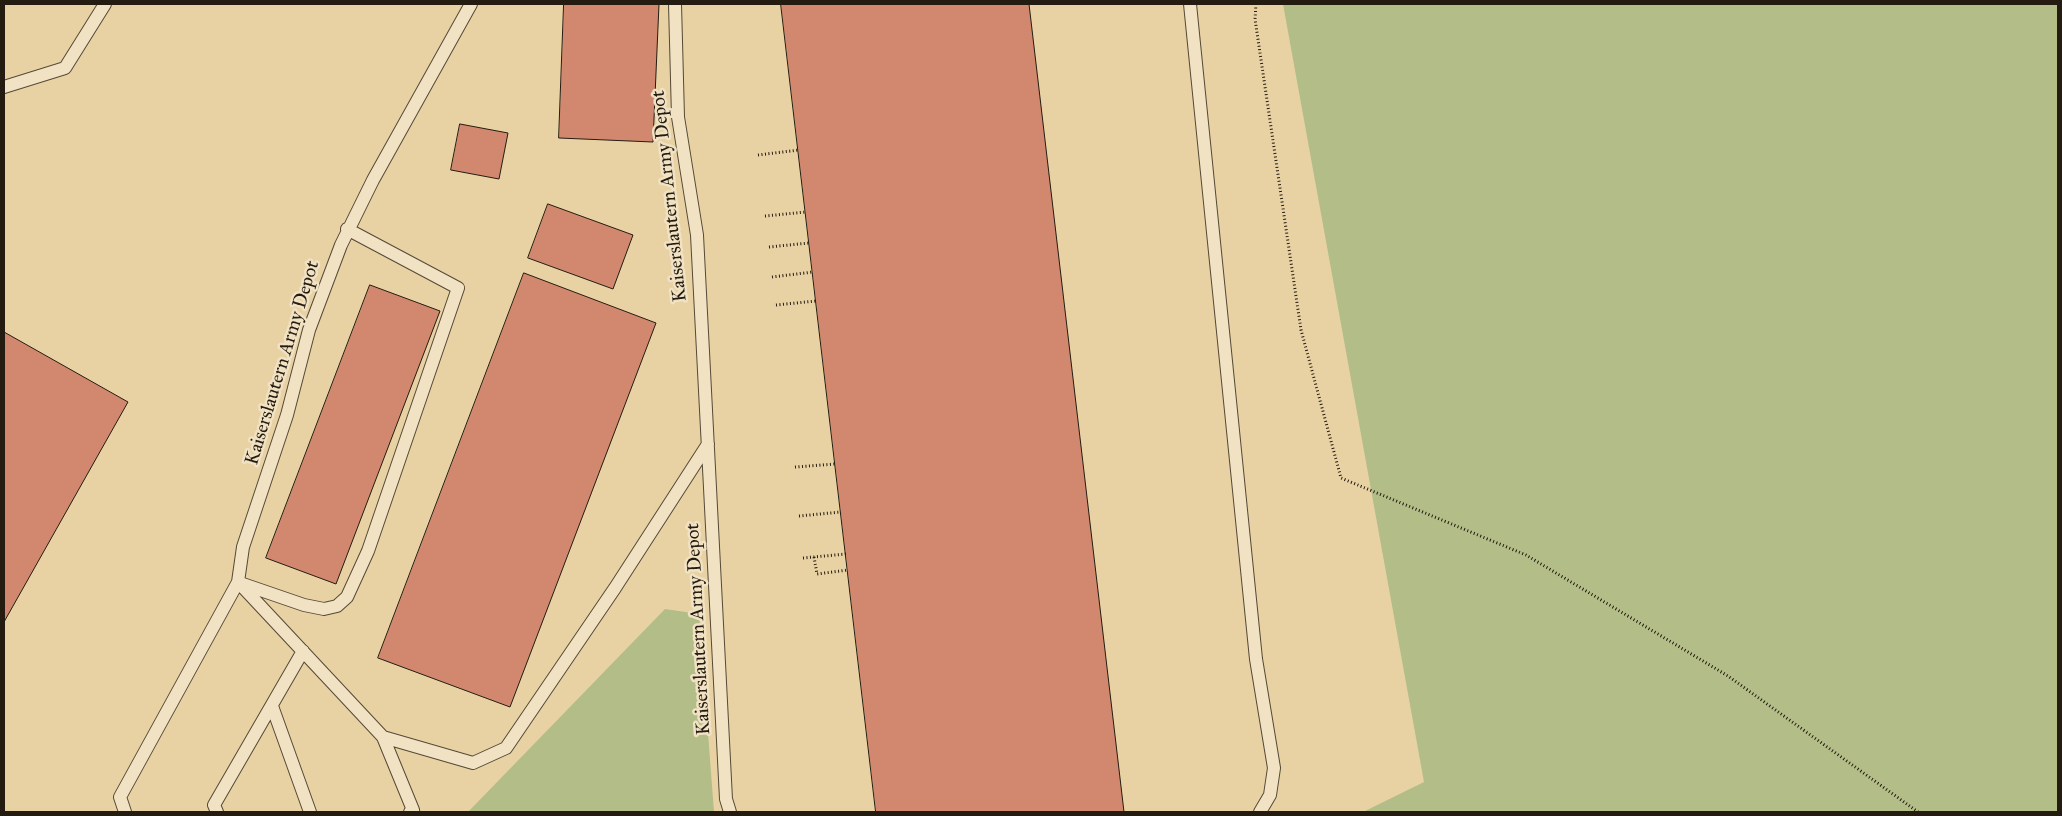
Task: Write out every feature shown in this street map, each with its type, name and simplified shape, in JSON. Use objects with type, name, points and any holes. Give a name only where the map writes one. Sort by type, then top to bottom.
[{"type":"lane","points":[[4,87],[65,68],[105,4]]},
{"type":"lane","name":"Kaiserslautern Army Depot","points":[[125,812],[120,797],[238,582],[243,547],[279,440],[309,330],[321,293],[347,229],[372,180],[471,4]]},
{"type":"lane","name":"Kaiserslautern Army Depot","points":[[674,4],[678,117],[697,235],[726,799],[730,812]]},
{"type":"lane","points":[[1190,4],[1256,659],[1274,768],[1270,795],[1260,812]]},
{"type":"lane","points":[[238,582],[304,605],[324,609],[337,606],[347,597],[368,551],[458,288],[347,229]]},
{"type":"lane","name":"Kaiserslautern Army Depot","points":[[383,737],[473,763],[506,748],[615,588],[708,444]]},
{"type":"lane","points":[[238,582],[383,737],[414,810],[410,812]]},
{"type":"lane","points":[[217,812],[214,805],[303,651]]},
{"type":"lane","points":[[272,706],[310,812]]},
{"type":"path","points":[[1256,4],[1255,20],[1301,330],[1340,478],[1526,555],[1728,676],[1918,812]]},
{"type":"path","points":[[758,155],[799,150]]},
{"type":"path","points":[[765,216],[806,212]]},
{"type":"path","points":[[769,248],[809,243]]},
{"type":"path","points":[[772,277],[813,272]]},
{"type":"path","points":[[776,305],[816,301]]},
{"type":"path","points":[[795,468],[835,464]]},
{"type":"path","points":[[799,516],[841,512]]},
{"type":"path","points":[[803,558],[846,554]]},
{"type":"path","points":[[814,557],[817,574],[848,570]]},
{"type":"green space","points":[[1283,4],[2058,4],[2058,812],[1363,812],[1424,782]]},
{"type":"green space","points":[[665,609],[699,614],[714,812],[468,812]]},
{"type":"building","points":[[564,4],[659,4],[653,142],[559,138]]},
{"type":"building","points":[[781,4],[1029,4],[1124,812],[876,812]]},
{"type":"building","points":[[460,124],[508,133],[499,179],[451,170]]},
{"type":"building","points":[[548,204],[633,235],[613,289],[528,258]]},
{"type":"building","points":[[524,273],[656,323],[510,707],[378,658]]},
{"type":"building","points":[[370,285],[440,311],[336,584],[266,558]]},
{"type":"building","points":[[4,332],[128,402],[4,622]]}]
